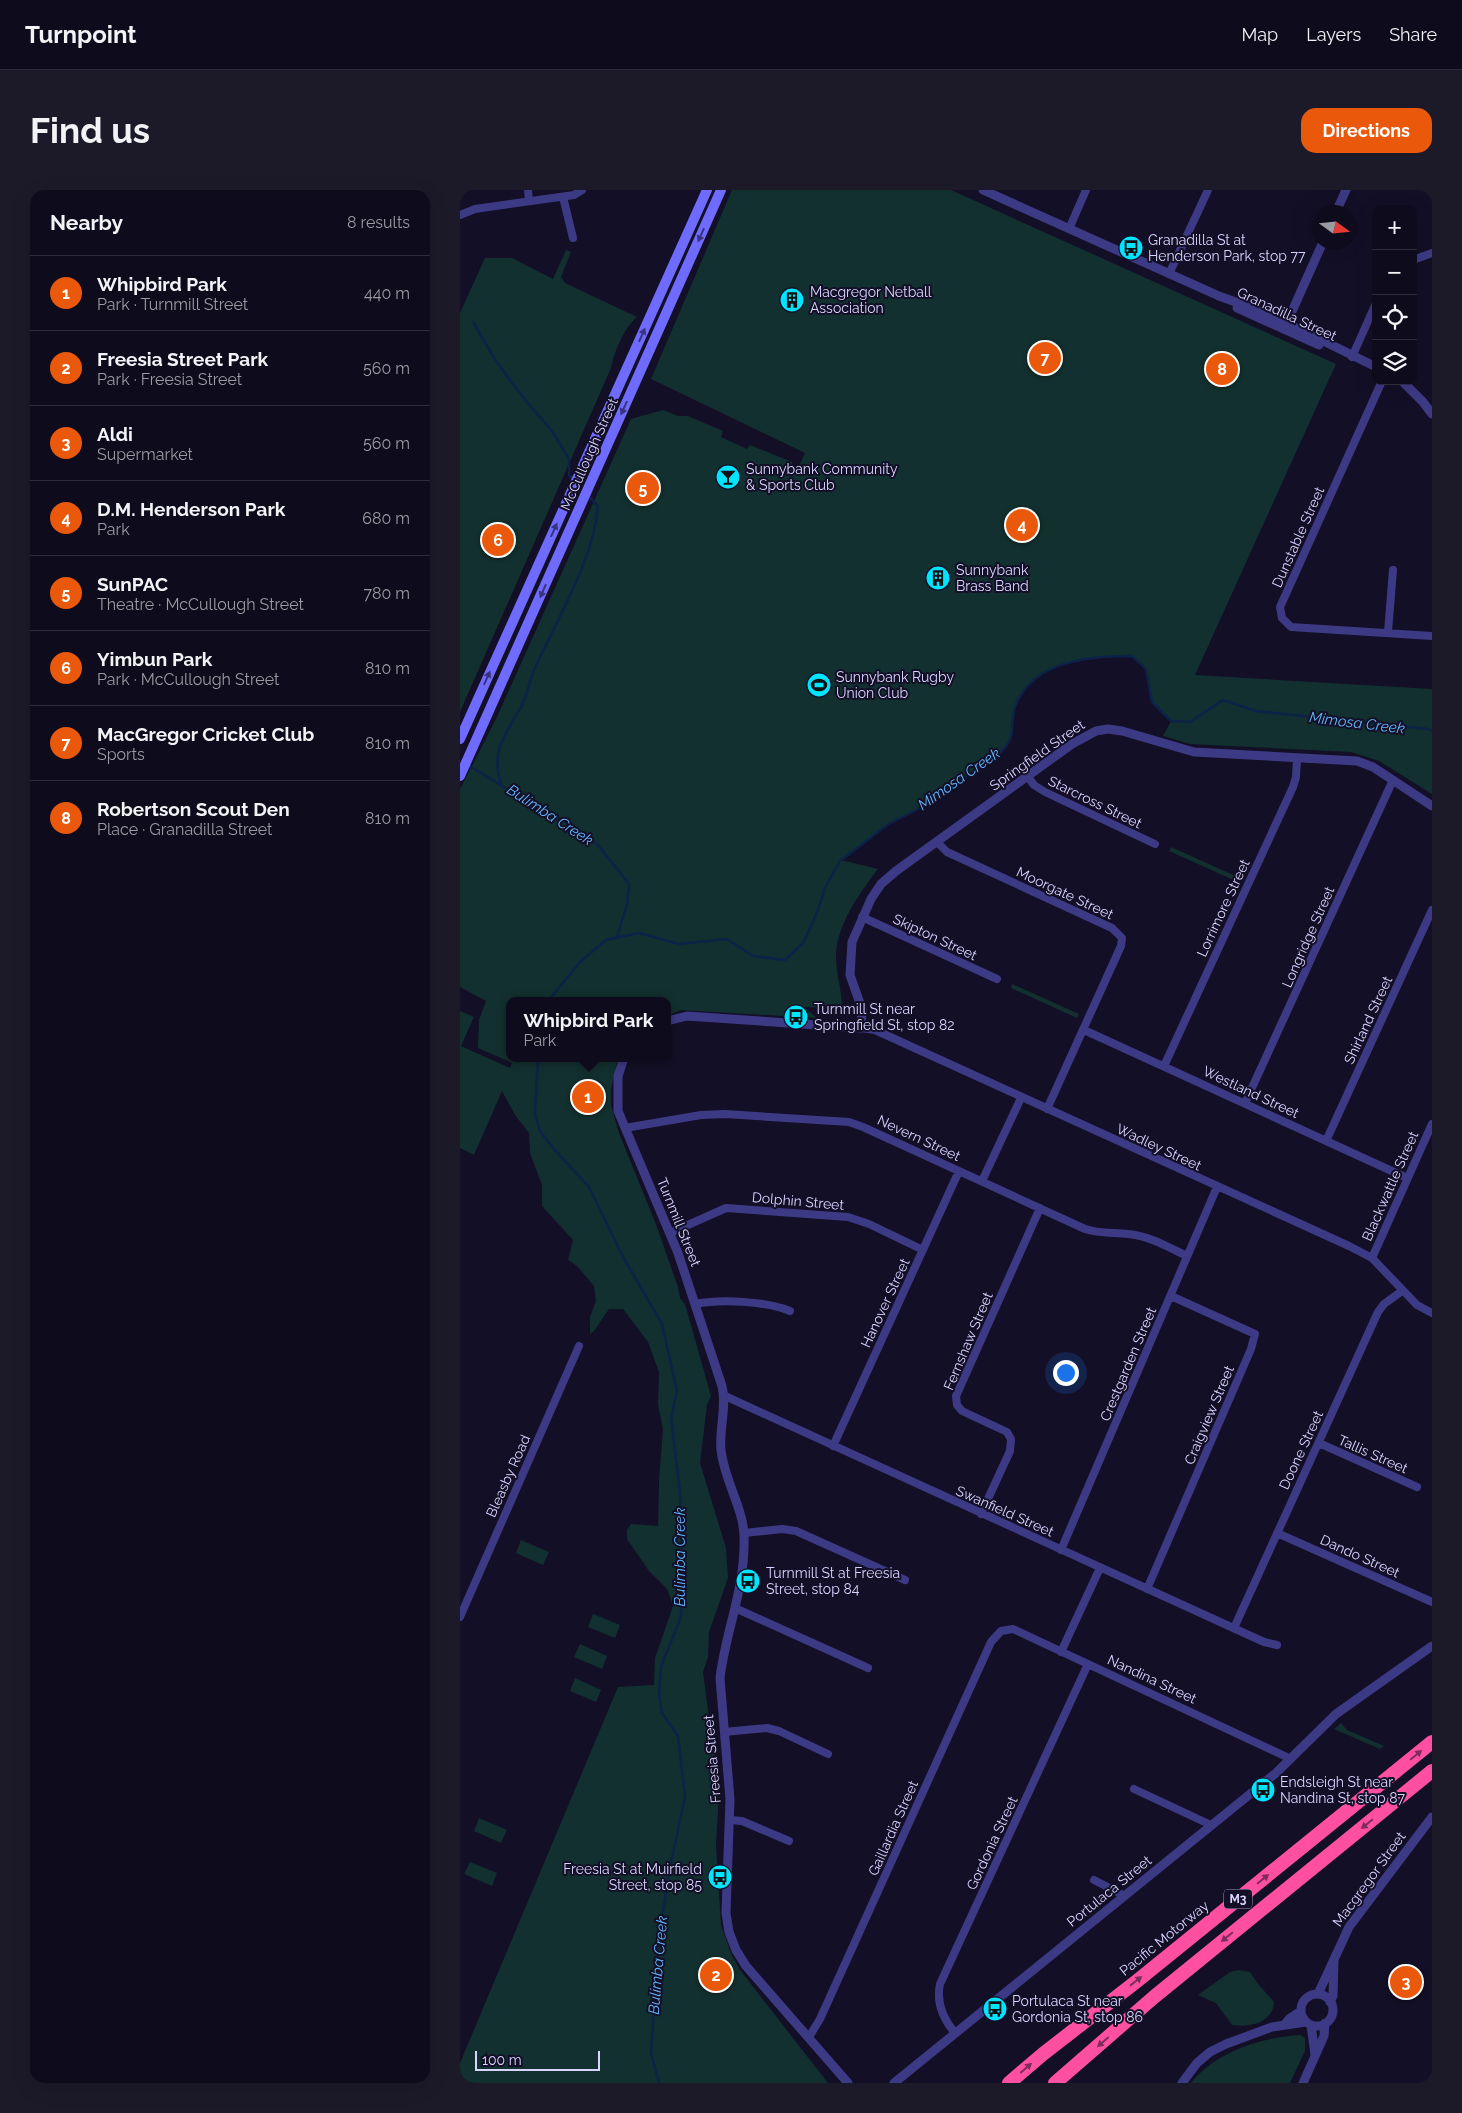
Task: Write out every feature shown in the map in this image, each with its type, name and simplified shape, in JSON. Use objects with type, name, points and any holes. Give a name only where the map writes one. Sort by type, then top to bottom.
[{"type":"highway","name":"Pacific Motorway","points":[[1009,2083],[1432,1742]]},
{"type":"highway","name":"M3","points":[[1055,2083],[1162,1991],[1432,1771]]},
{"type":"main road","name":"McCullough Street","points":[[460,739],[707,190]]},
{"type":"main road","name":"McCullough Street","points":[[460,776],[721,190]]},
{"type":"street","points":[[528,190],[529,201]]},
{"type":"street","points":[[460,215],[475,209],[574,195],[582,190]]},
{"type":"street","name":"Granadilla Street","points":[[983,190],[1372,366]]},
{"type":"street","points":[[1069,229],[1086,190]]},
{"type":"street","points":[[1170,274],[1208,190]]},
{"type":"street","points":[[1339,205],[1346,190]]},
{"type":"street","points":[[563,197],[572,238]]},
{"type":"street","points":[[1286,327],[1320,250]]},
{"type":"street","points":[[1417,259],[1432,253]]},
{"type":"street","points":[[1349,355],[1372,311]]},
{"type":"street","name":"Dunstable Street","points":[[1380,385],[1280,606],[1282,618],[1292,627],[1432,636]]},
{"type":"street","points":[[1406,385],[1432,414]]},
{"type":"street","points":[[1388,632],[1392,570]]},
{"type":"street","name":"Springfield Street","points":[[861,1028],[862,1009],[850,975],[852,942],[862,917],[881,884],[1084,736],[1108,729],[1122,731],[1194,752],[1358,761],[1372,767],[1432,806]]},
{"type":"street","name":"Lorrimore Street","points":[[1164,1066],[1296,778],[1297,759]]},
{"type":"street","name":"Starcross Street","points":[[1028,777],[1034,785],[1045,792],[1155,844]]},
{"type":"street","name":"Longridge Street","points":[[1245,1103],[1392,780]]},
{"type":"street","name":"Moorgate Street","points":[[937,842],[947,852],[1118,932],[1122,938],[1121,946],[1047,1109]]},
{"type":"street","name":"Shirland Street","points":[[1326,1141],[1432,910]]},
{"type":"street","name":"Skipton Street","points":[[862,917],[997,979]]},
{"type":"street","points":[[671,1020],[687,1016],[861,1028]]},
{"type":"street","name":"Wadley Street","points":[[861,1028],[875,1030],[1372,1258],[1417,1305],[1432,1313]]},
{"type":"street","name":"Westland Street","points":[[1084,1030],[1407,1178]]},
{"type":"street","name":"Turnmill Street","points":[[623,1062],[618,1076],[618,1111],[670,1233],[725,1396]]},
{"type":"street","points":[[982,1180],[1021,1098]]},
{"type":"street","name":"Nevern Street","points":[[624,1128],[701,1115],[725,1114],[849,1122],[863,1126],[1086,1229],[1098,1233],[1129,1234],[1149,1238],[1187,1256]]},
{"type":"street","name":"Blackwattle Street","points":[[1372,1258],[1432,1124]]},
{"type":"street","name":"Hanover Street","points":[[833,1446],[959,1170]]},
{"type":"street","name":"Crestgarden Street","points":[[1061,1550],[1217,1187]]},
{"type":"street","name":"Dolphin Street","points":[[670,1233],[726,1208],[848,1217],[869,1224],[923,1250]]},
{"type":"street","name":"Fernshaw Street","points":[[981,1514],[1010,1451],[1011,1439],[1007,1432],[962,1411],[957,1405],[956,1396],[1040,1208]]},
{"type":"street","name":"Doone Street","points":[[1234,1628],[1378,1312],[1384,1304],[1402,1291]]},
{"type":"street","name":"Craigview Street","points":[[1147,1589],[1251,1349],[1255,1334],[1171,1296]]},
{"type":"street","points":[[695,1304],[727,1301],[780,1307],[790,1311]]},
{"type":"street","name":"Bleasby Road","points":[[460,1617],[578,1346]]},
{"type":"street","name":"Swanfield Street","points":[[725,1396],[1264,1642],[1277,1645]]},
{"type":"street","name":"Freesia Street","points":[[725,1396],[720,1433],[721,1452],[725,1472],[744,1533],[741,1585],[722,1658],[720,1678],[728,1770],[730,1820],[726,1890],[729,1932],[736,1950],[746,1966],[848,2083]]},
{"type":"street","name":"Tallis Street","points":[[1319,1443],[1417,1488]]},
{"type":"street","points":[[744,1533],[782,1529],[796,1531],[905,1580]]},
{"type":"street","name":"Dando Street","points":[[1277,1533],[1432,1602]]},
{"type":"street","points":[[1062,1652],[1100,1568]]},
{"type":"street","points":[[735,1608],[868,1668]]},
{"type":"street","name":"Nandina Street","points":[[1001,1631],[1013,1629],[1291,1759]]},
{"type":"street","name":"Gaillardia Street","points":[[809,2037],[820,2019],[991,1642],[1001,1631]]},
{"type":"street","name":"Portulaca Street","points":[[894,2083],[1291,1759],[1336,1714],[1432,1646]]},
{"type":"street","name":"Gordonia Street","points":[[955,2033],[947,2024],[938,2002],[940,1984],[1088,1664]]},
{"type":"street","points":[[724,1732],[767,1728],[828,1754]]},
{"type":"street","points":[[1134,1789],[1211,1825]]},
{"type":"street","name":"Macgregor Street","points":[[1318,1994],[1349,1927],[1432,1816]]},
{"type":"street","points":[[730,1820],[742,1821],[789,1841]]},
{"type":"street","points":[[1094,1880],[1124,1896]]},
{"type":"street","name":"Macgregor Street","points":[[1330,2002],[1333,1996],[1334,1960]]},
{"type":"street","points":[[1285,2024],[1288,2019],[1301,2011],[1305,1999],[1318,1994],[1327,1998],[1330,2002],[1332,2011],[1325,2023],[1325,2033],[1303,2083]]},
{"type":"street","points":[[1301,2011],[1309,2023],[1315,2055]]},
{"type":"street","points":[[1182,2083],[1197,2063],[1210,2052],[1226,2044],[1285,2024],[1325,2023]]},
{"type":"green space","points":[[732,190],[951,190],[1336,364],[1195,675],[1432,689],[1432,794],[1379,761],[1351,752],[1190,744],[1163,736],[1171,721],[1152,702],[1146,669],[1132,656],[1098,657],[1064,664],[1048,670],[1034,679],[1023,692],[1013,714],[1011,736],[1006,747],[1000,753],[924,806],[887,825],[841,860],[878,869],[850,910],[840,933],[836,957],[842,1008],[804,1007],[817,1018],[681,1010],[671,1014],[671,997],[506,997],[506,1060],[478,1048],[479,1020],[486,1001],[460,987],[460,789],[496,719],[631,419],[663,410],[678,416],[688,416],[723,431],[721,437],[747,449],[750,445],[792,462],[792,468],[796,472],[805,453],[651,379]]},
{"type":"green space","points":[[566,250],[571,252],[561,277],[565,283],[637,317],[628,327],[620,341],[611,368],[460,712],[460,313],[485,258],[512,258],[553,279]]},
{"type":"green space","points":[[1171,847],[1240,878],[1238,882],[1169,851]]},
{"type":"green space","points":[[1012,984],[1079,1014],[1077,1018],[1011,988]]},
{"type":"green space","points":[[460,1011],[474,1017],[461,1046],[510,1068],[512,1063],[510,1062],[617,1062],[611,1089],[611,1105],[619,1133],[657,1227],[680,1298],[685,1304],[711,1396],[707,1405],[700,1463],[726,1548],[728,1578],[709,1632],[708,1657],[703,1672],[719,1793],[716,1845],[721,1925],[732,1956],[740,1970],[828,2083],[460,2083],[460,2063],[618,1687],[654,1685],[655,1658],[673,1606],[667,1589],[649,1571],[627,1539],[627,1530],[631,1524],[658,1526],[663,1429],[658,1404],[659,1372],[648,1342],[623,1309],[609,1309],[590,1334],[590,1317],[596,1301],[594,1286],[578,1267],[568,1260],[573,1240],[542,1206],[542,1185],[530,1153],[529,1133],[515,1115],[502,1091],[474,1155],[460,1148]]},
{"type":"green space","points":[[521,1540],[549,1552],[543,1565],[516,1553]]},
{"type":"green space","points":[[593,1614],[620,1625],[615,1638],[588,1627]]},
{"type":"green space","points":[[580,1644],[607,1656],[602,1669],[574,1657]]},
{"type":"green space","points":[[575,1678],[601,1690],[596,1702],[570,1691]]},
{"type":"green space","points":[[1341,1723],[1347,1730],[1384,1746],[1380,1749],[1334,1729]]},
{"type":"green space","points":[[479,1818],[507,1830],[501,1843],[474,1831]]},
{"type":"green space","points":[[470,1862],[497,1873],[492,1886],[464,1874]]},
{"type":"green space","points":[[1239,1970],[1250,1972],[1274,2002],[1273,2009],[1269,2015],[1259,2023],[1246,2026],[1232,2025],[1216,2003],[1198,1995],[1230,1972]]},
{"type":"green space","points":[[1300,2035],[1305,2038],[1305,2051],[1290,2083],[1191,2083],[1213,2063],[1240,2048],[1270,2039]]},
{"type":"waterway","points":[[473,322],[496,361],[522,396],[552,431],[569,459],[569,475],[573,480]]},
{"type":"waterway","points":[[501,784],[497,762],[501,743],[523,702],[533,673],[590,547],[598,506],[587,495]]},
{"type":"waterway","name":"Mimosa Creek","points":[[551,997],[580,962],[606,940],[639,933],[679,944],[727,939],[753,956],[785,960],[803,943],[816,915],[826,886],[840,861],[887,825],[924,806],[1000,753],[1006,747],[1011,736],[1013,714],[1023,691],[1048,670],[1064,664],[1098,657],[1132,656],[1146,669],[1152,702],[1171,721],[1190,722],[1223,700],[1256,711],[1428,729],[1432,731]]},
{"type":"waterway","name":"Bulimba Creek","points":[[468,765],[522,798],[544,808],[597,844],[629,884],[627,904],[617,937]]},
{"type":"waterway","name":"Bulimba Creek","points":[[538,1062],[535,1113],[540,1131],[589,1187],[622,1255],[662,1324],[677,1391],[671,1418],[680,1492],[681,1617],[661,1667],[659,1695],[662,1713],[678,1736],[685,1797],[669,1872],[658,1949],[651,2053],[659,2083]]},
{"type":"place","name":"Granadilla St at Henderson Park, stop 77","points":[[1131,248]]},
{"type":"place","name":"Macgregor Netball Association","points":[[792,300]]},
{"type":"place","name":"MacGregor Cricket Club","points":[[1045,358]]},
{"type":"place","name":"Robertson Scout Den","points":[[1222,369]]},
{"type":"place","name":"Sunnybank Community & Sports Club","points":[[728,477]]},
{"type":"place","name":"SunPAC","points":[[643,488]]},
{"type":"place","name":"D.M. Henderson Park","points":[[1022,525]]},
{"type":"place","name":"Yimbun Park","points":[[498,540]]},
{"type":"place","name":"Sunnybank Brass Band","points":[[938,578]]},
{"type":"place","name":"Sunnybank Rugby Union Club","points":[[819,685]]},
{"type":"place","name":"Turnmill St near Springfield St, stop 82","points":[[796,1017]]},
{"type":"place","name":"Whipbird Park","points":[[588,1097]]},
{"type":"place","name":"Turnmill St at Freesia Street, stop 84","points":[[748,1581]]},
{"type":"place","name":"Endsleigh St near Nandina St, stop 87","points":[[1263,1790]]},
{"type":"place","name":"Freesia St at Muirfield Street, stop 85","points":[[720,1877]]},
{"type":"place","name":"Freesia Street Park","points":[[716,1975]]},
{"type":"place","name":"Aldi","points":[[1406,1982]]},
{"type":"place","name":"Portulaca St near Gordonia St, stop 86","points":[[995,2009]]}]
